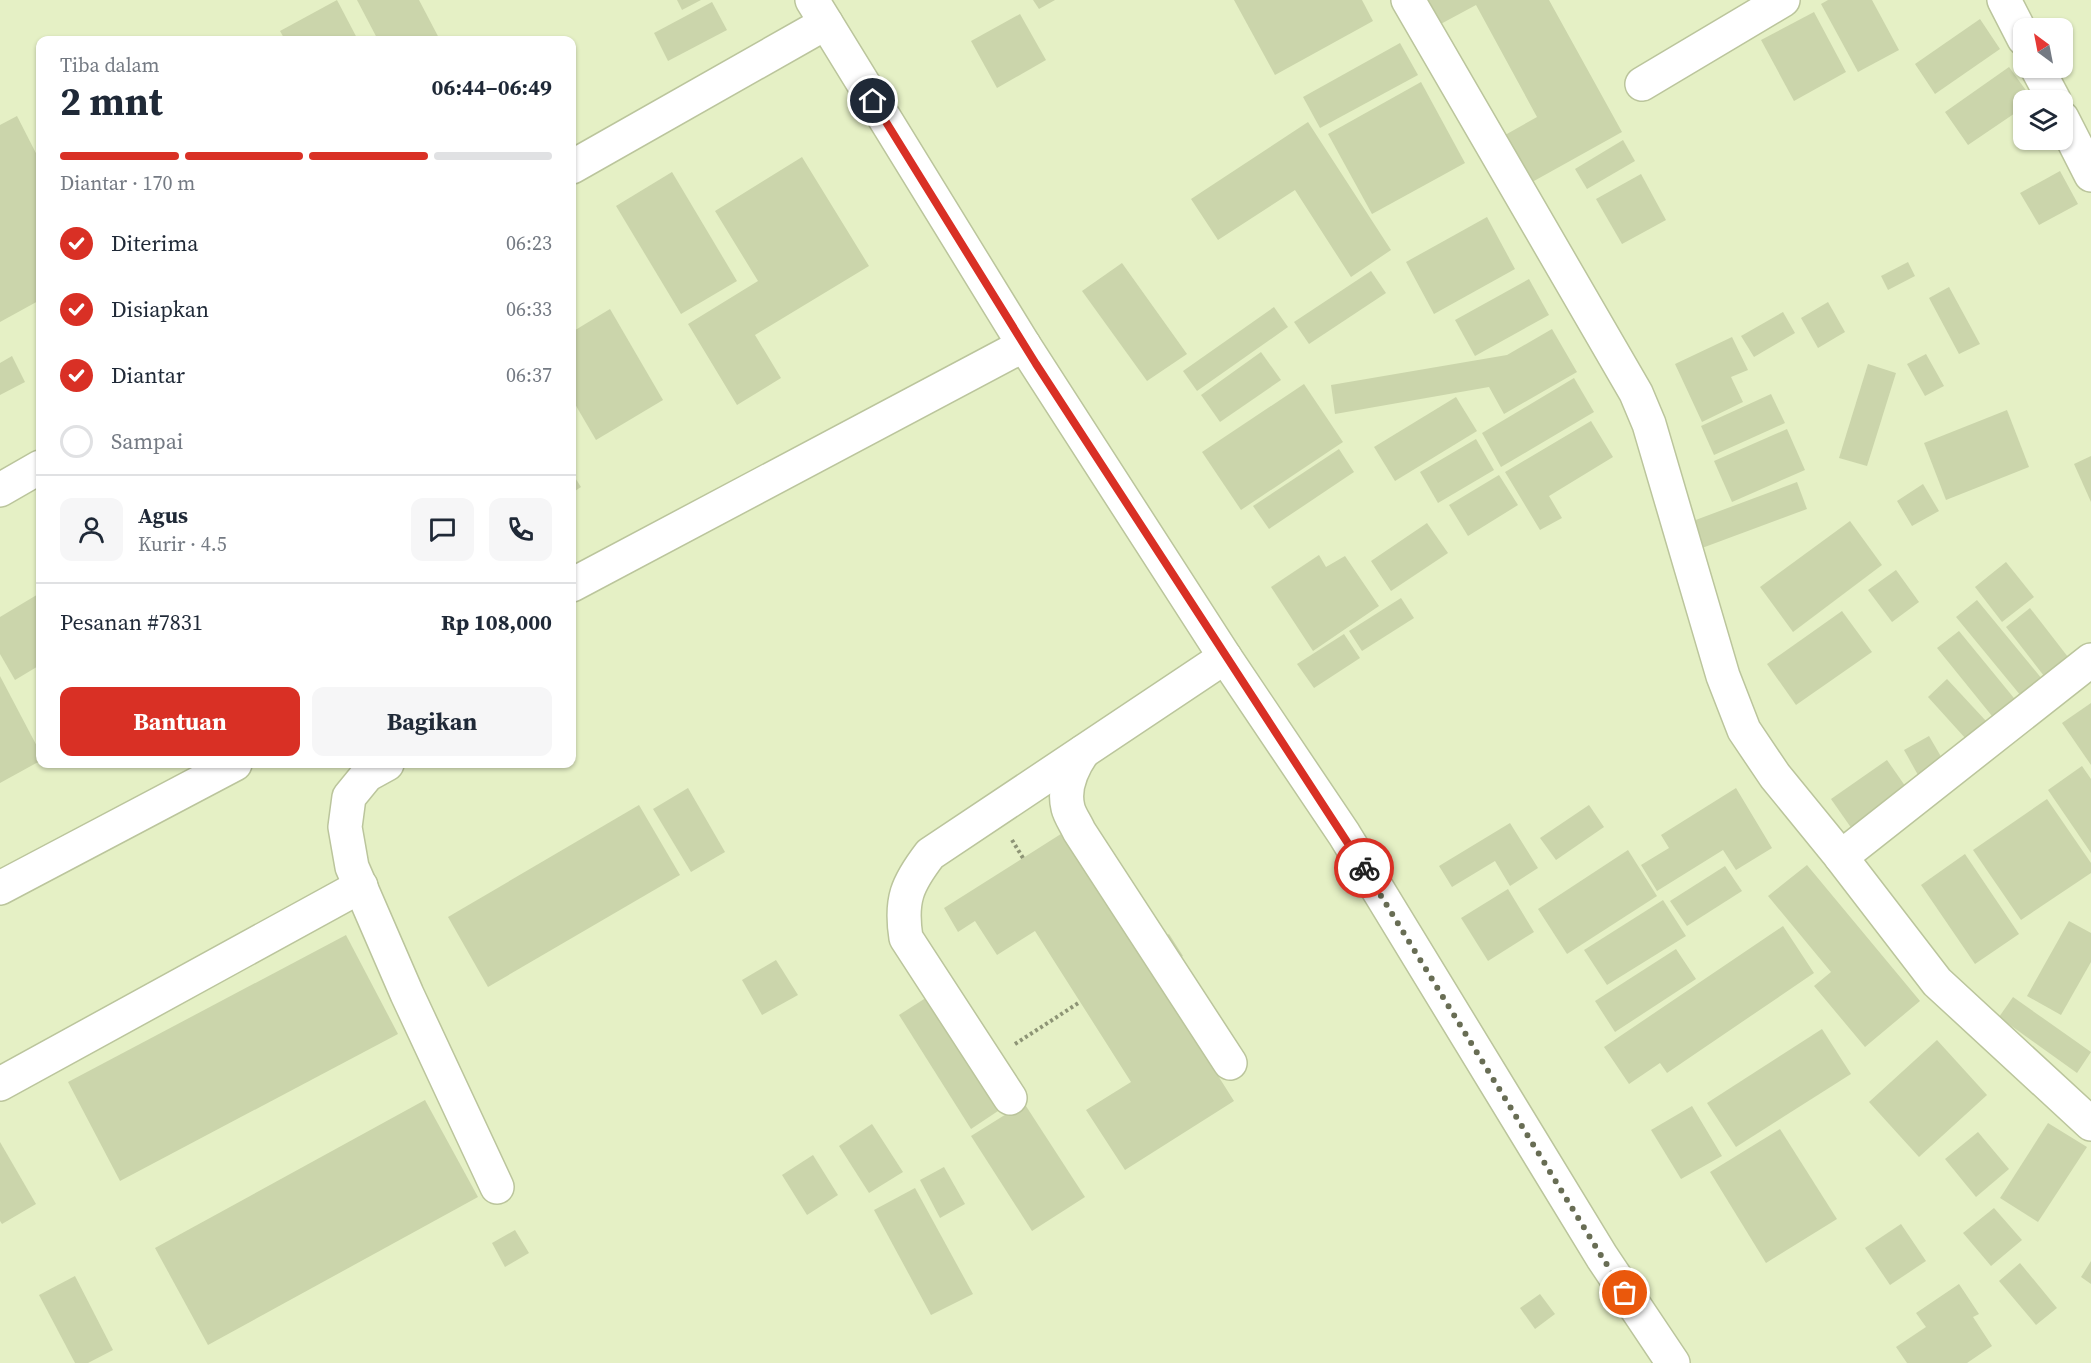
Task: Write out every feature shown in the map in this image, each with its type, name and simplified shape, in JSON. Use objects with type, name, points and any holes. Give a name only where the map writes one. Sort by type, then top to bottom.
[{"type":"main road","points":[[1408,0],[1636,393],[1649,424],[1724,676],[1744,730],[1775,776],[1841,857],[1937,982],[2091,1124]]},
{"type":"main road","points":[[1642,84],[1783,0]]},
{"type":"main road","points":[[2004,0],[2013,18]]},
{"type":"main road","points":[[576,164],[819,12],[1024,345],[1225,657],[1344,834],[1602,1257],[1672,1363]]},
{"type":"main road","points":[[2073,140],[2091,175]]},
{"type":"main road","points":[[576,583],[1024,345]]},
{"type":"main road","points":[[0,490],[36,469]]},
{"type":"main road","points":[[1011,1098],[906,938],[902,915],[906,892],[915,873],[930,854],[1225,657]]},
{"type":"main road","points":[[1841,857],[2091,660]]},
{"type":"main road","points":[[1083,752],[1073,767],[1067,785],[1068,808],[1079,831],[1230,1063]]},
{"type":"main road","points":[[0,888],[227,768]]},
{"type":"main road","points":[[380,768],[367,775],[349,797],[345,827],[352,867],[407,994],[497,1187]]},
{"type":"main road","points":[[0,1084],[361,886]]},
{"type":"path","points":[[987,1062],[1080,1002]]},
{"type":"building","points":[[337,0],[356,36],[283,36],[280,31]]},
{"type":"building","points":[[357,0],[419,0],[438,36],[376,36]]},
{"type":"building","points":[[677,0],[701,0],[682,10]]},
{"type":"building","points":[[1033,0],[1055,0],[1039,9]]},
{"type":"building","points":[[1234,0],[1362,0],[1373,21],[1275,75]]},
{"type":"building","points":[[1422,0],[1549,0],[1622,132],[1525,186],[1498,139],[1537,117],[1476,5],[1437,26]]},
{"type":"building","points":[[1828,0],[1872,0],[1899,50],[1858,72],[1821,4]]},
{"type":"building","points":[[712,2],[727,30],[668,61],[654,33]]},
{"type":"building","points":[[1814,12],[1846,72],[1794,101],[1761,40]]},
{"type":"building","points":[[1020,14],[1046,60],[997,88],[971,41]]},
{"type":"building","points":[[1980,19],[2000,49],[1935,94],[1915,64]]},
{"type":"building","points":[[1400,43],[1418,75],[1320,128],[1303,97]]},
{"type":"building","points":[[2009,67],[2013,72],[2013,78],[2017,78],[2026,90],[2013,90],[2013,114],[1968,145],[1945,112]]},
{"type":"building","points":[[1421,82],[1465,163],[1372,214],[1328,134]]},
{"type":"building","points":[[17,116],[36,153],[36,302],[0,322],[0,125]]},
{"type":"building","points":[[1308,122],[1391,250],[1351,277],[1295,190],[1218,240],[1191,199]]},
{"type":"building","points":[[1623,140],[1635,161],[1587,189],[1575,169]]},
{"type":"building","points":[[802,157],[869,266],[755,335],[781,378],[737,405],[688,324],[758,281],[715,211]]},
{"type":"building","points":[[2060,171],[2078,204],[2039,225],[2020,193]]},
{"type":"building","points":[[672,172],[737,281],[681,314],[616,206]]},
{"type":"building","points":[[1641,174],[1666,220],[1622,244],[1596,199]]},
{"type":"building","points":[[1487,217],[1515,269],[1434,314],[1406,262]]},
{"type":"building","points":[[1908,262],[1915,276],[1888,290],[1881,276]]},
{"type":"building","points":[[1122,263],[1187,354],[1147,381],[1082,291]]},
{"type":"building","points":[[1371,271],[1386,293],[1309,344],[1294,322]]},
{"type":"building","points":[[1529,279],[1549,315],[1475,356],[1455,320]]},
{"type":"building","points":[[1949,287],[1980,344],[1959,354],[1929,298]]},
{"type":"building","points":[[1828,302],[1845,332],[1818,348],[1801,318]]},
{"type":"building","points":[[1274,307],[1288,327],[1197,391],[1183,371]]},
{"type":"building","points":[[610,309],[663,400],[596,440],[576,406],[576,330]]},
{"type":"building","points":[[1783,312],[1795,333],[1754,357],[1741,336]]},
{"type":"building","points":[[1552,329],[1577,372],[1504,414],[1489,387],[1335,414],[1331,385],[1507,355]]},
{"type":"building","points":[[1732,337],[1748,370],[1731,377],[1743,402],[1702,422],[1675,364]]},
{"type":"building","points":[[1261,352],[1281,380],[1220,422],[1201,395]]},
{"type":"building","points":[[1926,354],[1944,386],[1925,396],[1907,364]]},
{"type":"building","points":[[12,356],[25,382],[0,395],[0,363]]},
{"type":"building","points":[[1868,364],[1896,373],[1867,466],[1839,458]]},
{"type":"building","points":[[1574,378],[1594,412],[1501,467],[1482,433]]},
{"type":"building","points":[[1304,384],[1343,442],[1241,510],[1202,452]]},
{"type":"building","points":[[1771,394],[1785,423],[1714,455],[1701,426]]},
{"type":"building","points":[[1456,397],[1477,431],[1395,481],[1374,447]]},
{"type":"building","points":[[2007,410],[2029,467],[1946,500],[1924,443]]},
{"type":"building","points":[[1591,421],[1613,457],[1549,496],[1562,518],[1540,530],[1505,472]]},
{"type":"building","points":[[1787,429],[1805,470],[1732,502],[1714,461]]},
{"type":"building","points":[[1476,439],[1494,470],[1438,503],[1420,472]]},
{"type":"building","points":[[1339,449],[1354,472],[1269,529],[1253,506]]},
{"type":"building","points":[[2091,456],[2091,502],[2074,464]]},
{"type":"building","points":[[1499,475],[1518,505],[1468,536],[1449,505]]},
{"type":"building","points":[[576,479],[581,487],[576,490]]},
{"type":"building","points":[[1797,482],[1807,509],[1702,548],[1693,521]]},
{"type":"building","points":[[1923,484],[1939,511],[1912,526],[1897,501]]},
{"type":"building","points":[[1850,521],[1882,565],[1793,632],[1760,587]]},
{"type":"building","points":[[1427,523],[1448,553],[1391,591],[1371,561]]},
{"type":"building","points":[[1319,555],[1326,567],[1345,556],[1379,606],[1313,651],[1271,587]]},
{"type":"building","points":[[2006,562],[2034,597],[2002,622],[1975,587]]},
{"type":"building","points":[[1896,570],[1919,602],[1892,622],[1868,590]]},
{"type":"building","points":[[36,595],[36,667],[15,680],[0,654],[0,617]]},
{"type":"building","points":[[1401,598],[1414,618],[1362,651],[1349,631]]},
{"type":"building","points":[[1977,600],[2042,679],[2021,696],[1956,617]]},
{"type":"building","points":[[2030,608],[2068,657],[2044,676],[2006,627]]},
{"type":"building","points":[[1842,611],[1872,652],[1796,705],[1767,664]]},
{"type":"building","points":[[1959,631],[2018,703],[1996,721],[1937,648]]},
{"type":"building","points":[[1344,634],[1360,658],[1314,688],[1297,664]]},
{"type":"building","points":[[0,676],[36,744],[36,763],[0,783]]},
{"type":"building","points":[[1947,679],[1986,721],[1966,739],[1928,697]]},
{"type":"building","points":[[2091,703],[2091,765],[2062,723]]},
{"type":"building","points":[[1929,736],[1943,760],[1918,775],[1904,750]]},
{"type":"building","points":[[1887,760],[1908,790],[1852,829],[1831,799]]},
{"type":"building","points":[[2082,766],[2091,779],[2091,853],[2048,790]]},
{"type":"building","points":[[688,788],[725,852],[691,872],[653,809]]},
{"type":"building","points":[[1736,788],[1772,848],[1736,870],[1723,850],[1657,891],[1641,865],[1669,848],[1661,835]]},
{"type":"building","points":[[2047,799],[2091,863],[2091,873],[2021,920],[1973,850]]},
{"type":"building","points":[[639,805],[680,875],[488,987],[448,917]]},
{"type":"building","points":[[1589,805],[1604,827],[1556,860],[1540,838]]},
{"type":"building","points":[[1510,823],[1538,868],[1510,886],[1495,861],[1452,887],[1439,866]]},
{"type":"building","points":[[1064,832],[1148,948],[1169,934],[1183,956],[1162,970],[1169,998],[1234,1101],[1125,1170],[1086,1110],[1131,1082],[1035,931],[997,955],[975,921],[958,932],[944,908]]},
{"type":"building","points":[[1628,850],[1657,896],[1567,954],[1538,909]]},
{"type":"building","points":[[1965,854],[2019,934],[1975,964],[1921,885]]},
{"type":"building","points":[[1807,865],[1920,1001],[1865,1047],[1814,986],[1831,972],[1768,896]]},
{"type":"building","points":[[1725,866],[1742,891],[1687,926],[1670,901]]},
{"type":"building","points":[[1508,889],[1534,932],[1488,961],[1461,918]]},
{"type":"building","points":[[1663,900],[1686,936],[1607,985],[1584,950]]},
{"type":"building","points":[[2069,921],[2091,933],[2091,962],[2061,1015],[2027,996]]},
{"type":"building","points":[[1783,926],[1814,973],[1667,1073],[1660,1063],[1629,1084],[1604,1047]]},
{"type":"building","points":[[346,935],[398,1034],[120,1181],[68,1082]]},
{"type":"building","points":[[1676,949],[1696,979],[1615,1032],[1595,1001]]},
{"type":"building","points":[[776,960],[798,995],[762,1015],[742,980]]},
{"type":"building","points":[[932,994],[1004,1107],[971,1129],[899,1015]]},
{"type":"building","points":[[2013,997],[2091,1052],[2077,1073],[1999,1017]]},
{"type":"building","points":[[1822,1029],[1851,1074],[1736,1147],[1707,1103]]},
{"type":"building","points":[[1937,1040],[1987,1095],[1919,1157],[1869,1102]]},
{"type":"building","points":[[425,1100],[478,1197],[208,1345],[155,1248]]},
{"type":"building","points":[[1024,1103],[1085,1197],[1032,1231],[971,1136]]},
{"type":"building","points":[[1692,1106],[1722,1156],[1681,1179],[1651,1130]]},
{"type":"building","points":[[2048,1123],[2087,1147],[2038,1222],[2000,1198]]},
{"type":"building","points":[[872,1124],[903,1172],[869,1193],[839,1146]]},
{"type":"building","points":[[1780,1129],[1837,1219],[1766,1263],[1710,1172]]},
{"type":"building","points":[[1978,1132],[2009,1169],[1976,1197],[1945,1159]]},
{"type":"building","points":[[0,1142],[36,1204],[2,1224],[0,1221]]},
{"type":"building","points":[[813,1155],[838,1195],[807,1215],[782,1175]]},
{"type":"building","points":[[944,1167],[965,1204],[940,1218],[920,1180]]},
{"type":"building","points":[[915,1188],[973,1294],[931,1315],[874,1210]]},
{"type":"building","points":[[1994,1208],[2022,1240],[1991,1266],[1963,1233]]},
{"type":"building","points":[[1901,1224],[1926,1261],[1890,1285],[1865,1248]]},
{"type":"building","points":[[515,1230],[529,1253],[505,1267],[492,1243]]},
{"type":"building","points":[[2091,1261],[2091,1284],[2081,1277]]},
{"type":"building","points":[[2020,1263],[2057,1308],[2036,1325],[1999,1281]]},
{"type":"building","points":[[75,1276],[113,1350],[88,1363],[75,1363],[39,1295]]},
{"type":"building","points":[[1959,1284],[1979,1314],[1973,1317],[1992,1346],[1967,1363],[1907,1363],[1896,1347],[1926,1327],[1916,1313]]},
{"type":"building","points":[[1540,1294],[1555,1314],[1535,1329],[1520,1308]]},
{"type":"way so far","points":[[1364,868],[1625,1293]]},
{"type":"route","points":[[873,101],[1036,364],[1364,868]]}]
